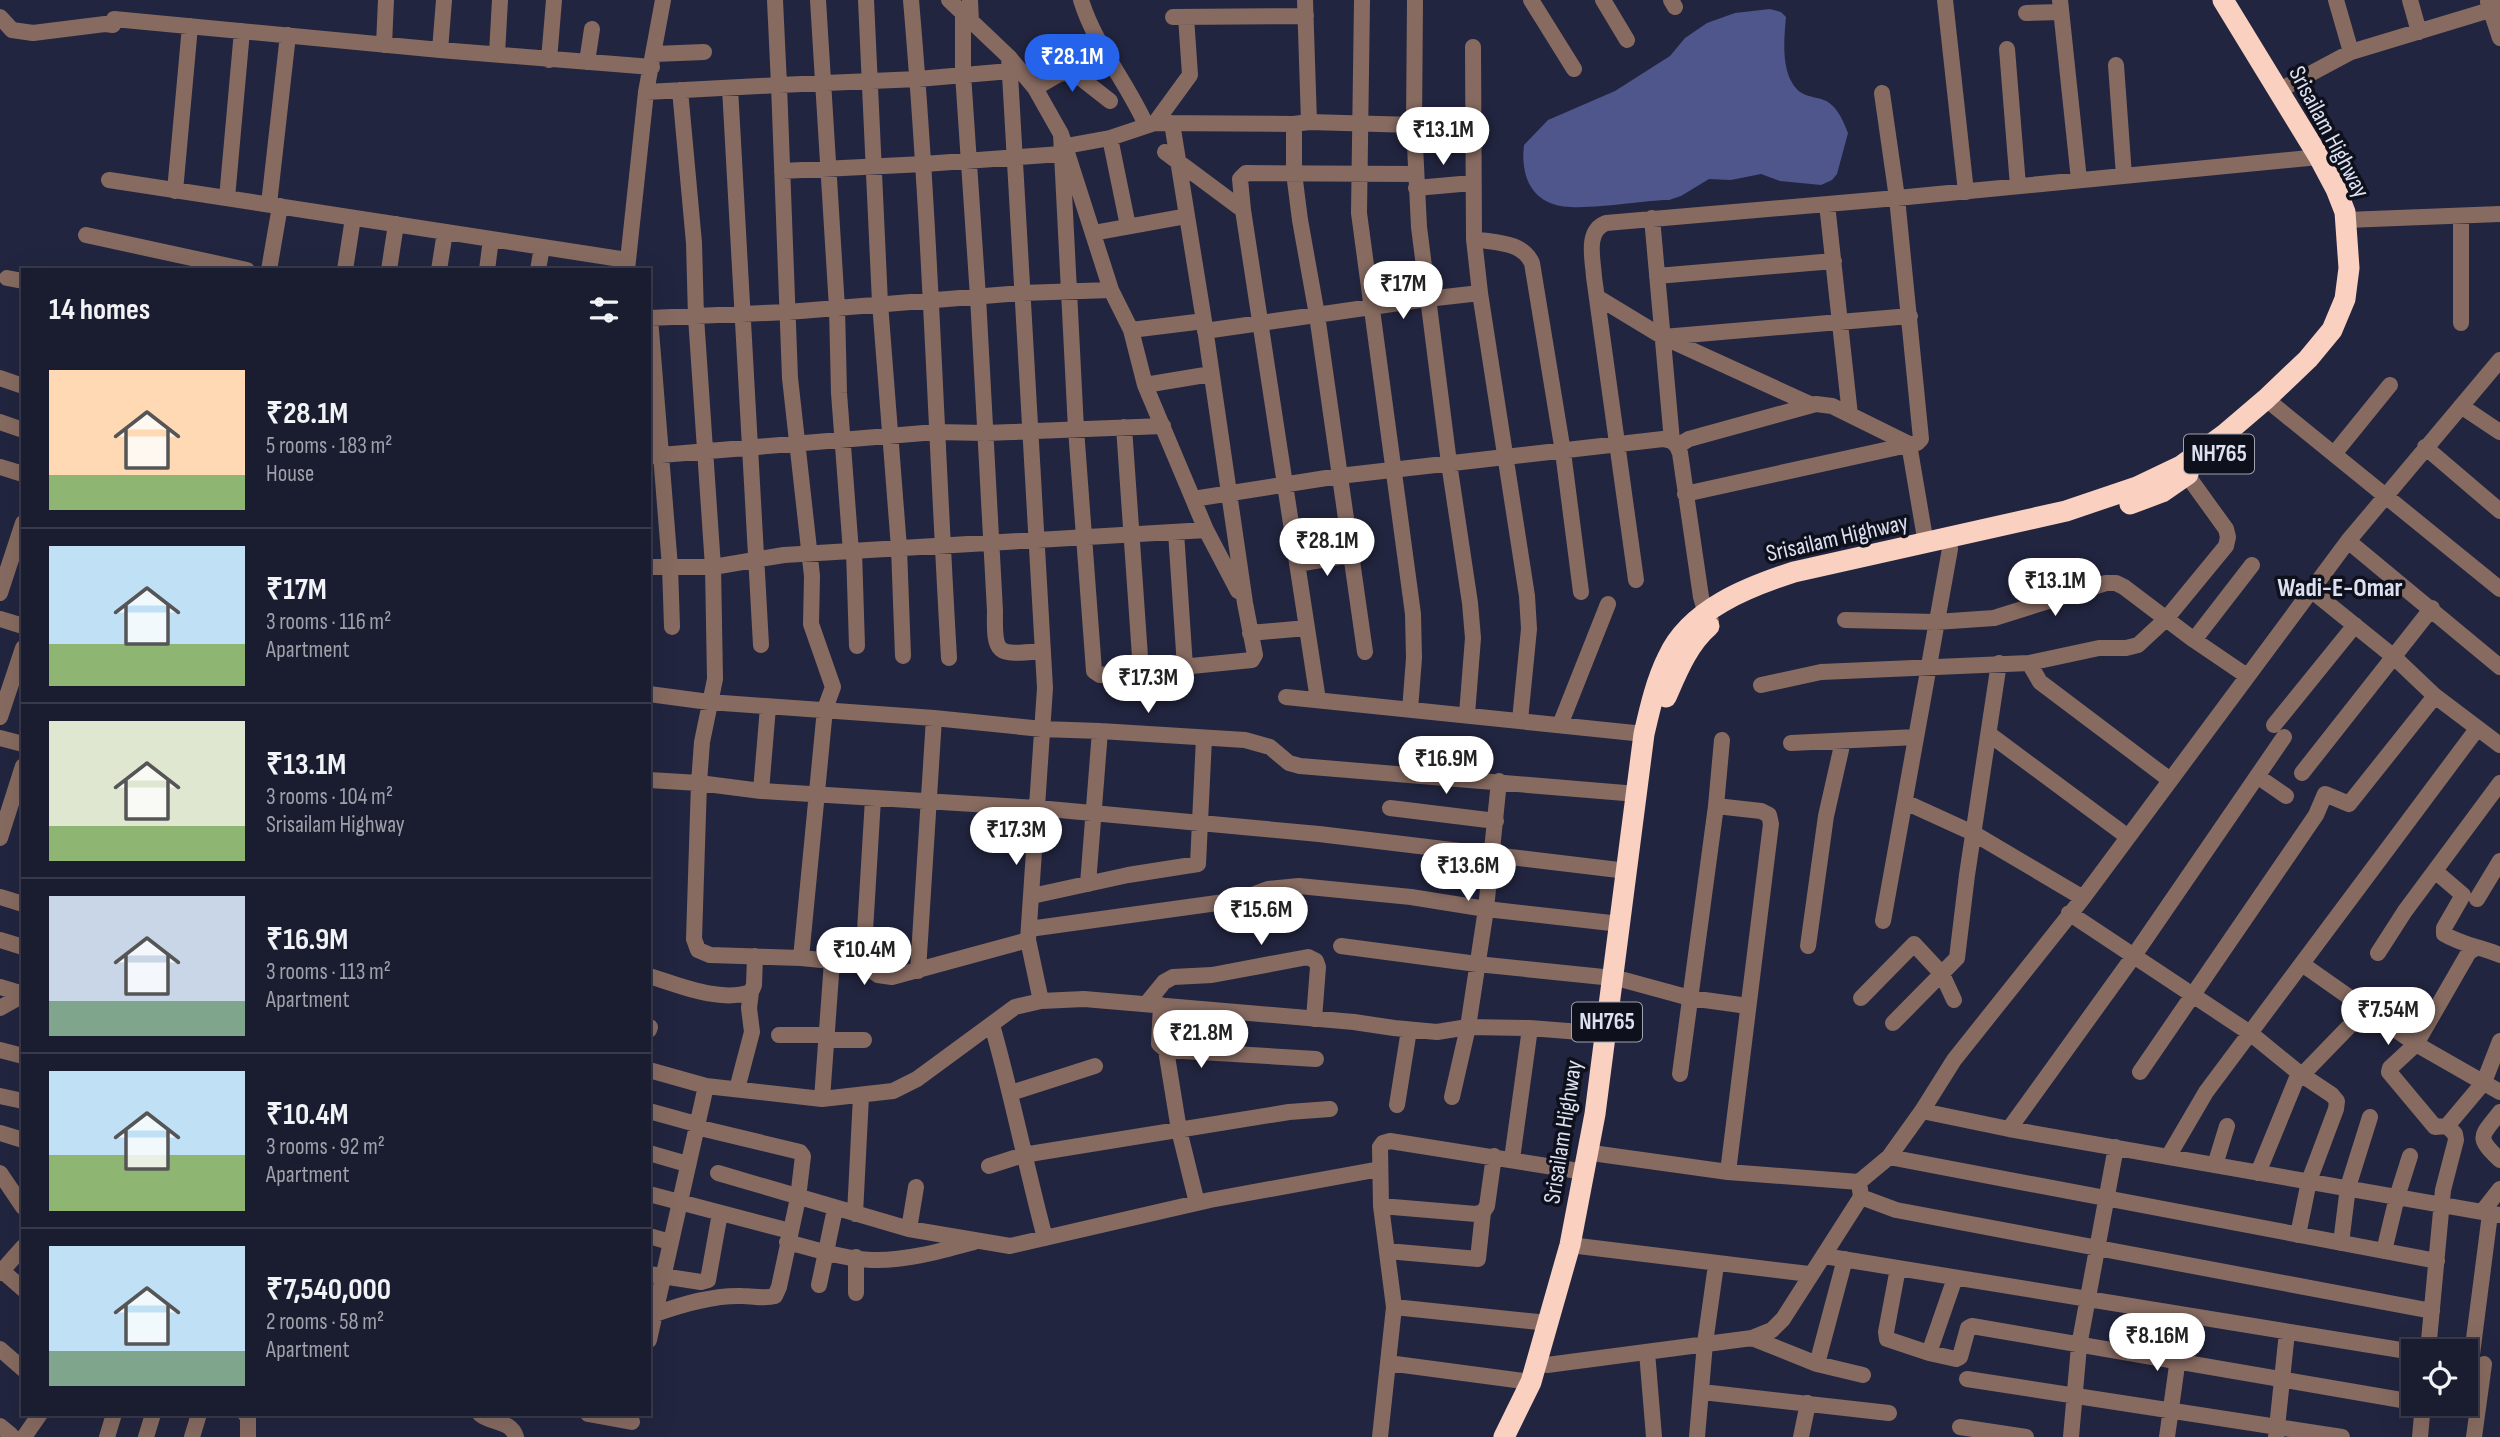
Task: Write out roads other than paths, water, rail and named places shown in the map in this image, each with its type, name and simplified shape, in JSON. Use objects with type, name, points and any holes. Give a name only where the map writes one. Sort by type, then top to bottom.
[{"type":"highway","name":"Srisailam Highway","points":[[1504,1437],[1531,1382],[1575,1246],[1605,1034],[1619,979],[1620,924],[1644,734],[1654,692],[1668,655],[1684,631],[1741,604],[1814,577],[1950,549],[2120,508],[2162,492],[2224,451],[2271,403],[2332,330],[2345,299],[2349,268],[2351,220],[2342,180],[2223,0]]},
{"type":"highway","name":"Srisailam Highway","points":[[2238,0],[2351,220]]},
{"type":"highway","name":"Srisailam Highway","points":[[1517,1437],[1536,1401],[1547,1365],[1599,1154],[1619,979],[1656,735],[1667,695],[1682,662],[1709,619],[1731,597],[1761,582],[1794,572],[2066,511],[2137,487],[2180,466],[2271,403]]},
{"type":"street","points":[[384,45],[386,0]]},
{"type":"street","points":[[440,50],[444,0]]},
{"type":"street","points":[[497,54],[500,0]]},
{"type":"street","points":[[549,60],[554,0]]},
{"type":"street","points":[[109,180],[542,247],[582,261],[627,265],[646,92],[663,0]]},
{"type":"street","points":[[775,0],[790,378],[812,576],[811,624],[833,687],[825,709],[801,958]]},
{"type":"street","points":[[818,0],[857,646]]},
{"type":"street","points":[[866,0],[880,303],[899,548],[903,656]]},
{"type":"street","points":[[911,0],[925,164],[949,658]]},
{"type":"street","points":[[948,0],[968,12],[1010,64],[1035,88],[1063,145],[1111,290],[1131,330],[1145,385],[1206,530],[1244,603]]},
{"type":"street","points":[[1081,0],[1109,61],[1151,124]]},
{"type":"street","points":[[1362,0],[1359,213],[1413,614],[1414,658],[1410,710]]},
{"type":"street","points":[[1415,0],[1416,181],[1427,299],[1473,638],[1466,714]]},
{"type":"street","points":[[1531,0],[1574,69]]},
{"type":"street","points":[[1603,0],[1627,40]]},
{"type":"street","points":[[1945,0],[1966,191]]},
{"type":"street","points":[[2336,0],[2351,52]]},
{"type":"street","points":[[2410,0],[2419,32]]},
{"type":"street","points":[[2026,13],[2061,6],[2079,180]]},
{"type":"street","points":[[2283,88],[2351,52],[2493,6],[2500,38]]},
{"type":"street","points":[[1151,124],[1190,75],[1179,17],[1306,8],[1302,123],[1294,173],[1365,652]]},
{"type":"street","points":[[968,12],[962,74],[986,433],[995,611],[994,640],[997,647],[1004,652],[1041,651]]},
{"type":"street","points":[[0,17],[12,30],[33,33],[113,22],[190,26],[587,62],[653,60],[704,52]]},
{"type":"street","points":[[175,191],[190,26]]},
{"type":"street","points":[[587,62],[592,29]]},
{"type":"street","points":[[227,198],[242,31]]},
{"type":"street","points":[[269,268],[288,35]]},
{"type":"street","points":[[1473,47],[1472,183],[1479,293],[1507,456],[1528,618],[1520,720]]},
{"type":"street","points":[[2007,49],[2018,186]]},
{"type":"street","points":[[646,92],[918,79],[962,74],[1010,64]]},
{"type":"street","points":[[1010,64],[1045,688],[1029,934],[1041,1000]]},
{"type":"street","points":[[2116,65],[2124,176]]},
{"type":"street","points":[[1035,88],[1059,74],[1073,72],[1110,101]]},
{"type":"street","points":[[730,88],[761,645]]},
{"type":"street","points":[[680,90],[694,243],[696,317],[713,566],[715,679],[709,702],[699,783],[694,939],[698,950],[710,955],[801,958],[863,964],[878,975],[892,977],[1029,934],[1239,900],[1268,889],[1299,886],[1411,897],[1486,909],[1620,924]]},
{"type":"street","points":[[1685,495],[1917,443],[1922,432],[1897,198],[1882,93]]},
{"type":"street","points":[[1063,145],[1076,429],[1094,671],[1100,675],[1252,660],[1255,654],[1244,603],[1204,326],[1186,216],[1171,157],[1172,123]]},
{"type":"street","points":[[782,171],[1015,158],[1063,145],[1110,138],[1151,124],[1414,125]]},
{"type":"street","points":[[1110,138],[1128,226]]},
{"type":"street","points":[[1171,157],[1243,209]]},
{"type":"street","points":[[1636,580],[1597,296],[1593,234],[1599,226],[1651,218],[1897,198],[2319,157]]},
{"type":"street","points":[[1318,701],[1243,209],[1241,176],[1246,173],[1360,173],[1416,181],[1472,183]]},
{"type":"street","points":[[1828,204],[1850,415]]},
{"type":"street","points":[[2351,220],[2500,214]]},
{"type":"street","points":[[1093,233],[1186,216]]},
{"type":"street","points":[[2460,216],[2462,323]]},
{"type":"street","points":[[345,268],[353,218]]},
{"type":"street","points":[[1651,218],[1675,443],[1701,597],[1709,619]]},
{"type":"street","points":[[389,268],[397,224]]},
{"type":"street","points":[[439,268],[445,232]]},
{"type":"street","points":[[86,235],[238,268]]},
{"type":"street","points":[[487,268],[491,239]]},
{"type":"street","points":[[1474,239],[1518,247],[1528,254],[1532,263],[1563,452],[1581,592]]},
{"type":"street","points":[[538,268],[542,247]]},
{"type":"street","points":[[1657,276],[1834,261]]},
{"type":"street","points":[[651,318],[744,315],[931,299],[1111,290]]},
{"type":"street","points":[[1131,330],[1260,324],[1479,293]]},
{"type":"street","points":[[1597,296],[1662,337],[1812,405]]},
{"type":"street","points":[[1662,337],[1910,316]]},
{"type":"street","points":[[1547,1365],[1752,1338],[1772,1330],[1783,1319],[1824,1256],[1860,1189],[1889,1157],[1954,1060],[2082,898],[2348,541],[2500,359]]},
{"type":"street","points":[[651,364],[655,455],[670,568],[672,627]]},
{"type":"street","points":[[1145,385],[1211,374]]},
{"type":"street","points":[[0,378],[21,385]]},
{"type":"street","points":[[2334,454],[2390,385]]},
{"type":"street","points":[[1193,499],[1393,469],[1663,439],[1675,443],[1823,403],[1909,444]]},
{"type":"street","points":[[2271,403],[2500,589]]},
{"type":"street","points":[[2461,407],[2500,432]]},
{"type":"street","points":[[0,422],[21,428]]},
{"type":"street","points":[[655,455],[936,432],[986,433],[1163,426]]},
{"type":"street","points":[[1124,427],[1141,671]]},
{"type":"street","points":[[1909,444],[1926,544]]},
{"type":"street","points":[[2425,447],[2500,511]]},
{"type":"street","points":[[0,467],[21,473]]},
{"type":"street","points":[[1761,685],[1821,672],[2029,663],[2099,648],[2126,649],[2138,645],[2166,619],[2225,546],[2228,537],[2226,528],[2187,475]]},
{"type":"street","points":[[0,593],[21,529]]},
{"type":"street","points":[[651,567],[713,566],[784,555],[1206,530]]},
{"type":"street","points":[[1176,532],[1185,667]]},
{"type":"street","points":[[2348,541],[2500,667]]},
{"type":"street","points":[[1883,921],[1950,549]]},
{"type":"street","points":[[1297,564],[1351,555]]},
{"type":"street","points":[[2193,640],[2252,565]]},
{"type":"street","points":[[1845,620],[1936,622],[1994,618],[2106,583],[2116,583],[2247,676]]},
{"type":"street","points":[[2311,590],[2394,657],[2435,696],[2500,745]]},
{"type":"street","points":[[1560,725],[1608,604]]},
{"type":"street","points":[[2302,773],[2432,608]]},
{"type":"street","points":[[0,619],[21,625]]},
{"type":"street","points":[[2009,1129],[2133,957],[2257,776],[2279,731],[2355,625]]},
{"type":"street","points":[[1250,633],[1307,628]]},
{"type":"street","points":[[0,717],[21,654]]},
{"type":"street","points":[[1892,1023],[1958,958],[1973,833],[1999,663]]},
{"type":"street","points":[[2029,663],[2040,682],[2170,780]]},
{"type":"street","points":[[651,694],[709,702],[825,709],[1042,729],[1257,742],[1269,747],[1289,763],[1300,766],[1637,794]]},
{"type":"street","points":[[2140,1072],[2316,815],[2325,794],[2349,804],[2435,696]]},
{"type":"street","points":[[1286,697],[1644,734]]},
{"type":"street","points":[[761,791],[768,707]]},
{"type":"street","points":[[918,971],[934,718]]},
{"type":"street","points":[[2168,1157],[2206,1092],[2477,729]]},
{"type":"street","points":[[1088,884],[1101,731]]},
{"type":"street","points":[[1989,734],[2128,837]]},
{"type":"street","points":[[1791,743],[1916,737]]},
{"type":"street","points":[[0,738],[21,743]]},
{"type":"street","points":[[1032,896],[1128,875],[1198,864],[1204,738]]},
{"type":"street","points":[[1680,1074],[1716,806],[1722,740]]},
{"type":"street","points":[[1808,946],[1826,816],[1843,741]]},
{"type":"street","points":[[0,838],[5,811],[21,771]]},
{"type":"street","points":[[2257,776],[2286,796]]},
{"type":"street","points":[[651,780],[817,796],[1038,808],[1320,834],[1627,871]]},
{"type":"street","points":[[1452,1097],[1468,1027],[1486,909],[1499,781]]},
{"type":"street","points":[[2378,953],[2500,783]]},
{"type":"street","points":[[863,964],[873,799]]},
{"type":"street","points":[[1905,802],[1973,833],[2082,898]]},
{"type":"street","points":[[1716,806],[1762,811],[1769,815],[1771,824],[1728,1171]]},
{"type":"street","points":[[1390,808],[1496,821]]},
{"type":"street","points":[[2477,899],[2500,861]]},
{"type":"street","points":[[2435,871],[2463,895],[2443,933],[2476,948],[2500,955]]},
{"type":"street","points":[[0,897],[21,900]]},
{"type":"street","points":[[2069,913],[2250,1033],[2337,1101],[2309,1181],[2298,1235]]},
{"type":"street","points":[[0,940],[21,946]]},
{"type":"street","points":[[1861,998],[1914,944],[1941,974],[1954,1000]]},
{"type":"street","points":[[1341,946],[1619,979],[1690,999],[1748,1006]]},
{"type":"street","points":[[2476,948],[2469,952],[2416,1044],[2389,1072],[2435,1127],[2447,1126],[2484,1082],[2500,1041]]},
{"type":"street","points":[[737,1089],[752,1032],[749,1007],[754,985],[755,956]]},
{"type":"street","points":[[1314,1019],[1318,967],[1315,961],[1308,957],[1212,975],[1173,977],[1164,982],[1153,1005],[1159,1044],[1166,1049],[1316,1059]]},
{"type":"street","points":[[822,1099],[832,961]]},
{"type":"street","points":[[2302,964],[2416,1044],[2500,1092]]},
{"type":"street","points":[[651,977],[712,994],[743,995],[751,992]]},
{"type":"street","points":[[0,986],[21,994]]},
{"type":"street","points":[[0,1008],[21,996]]},
{"type":"street","points":[[651,1071],[706,1086],[822,1099],[893,1091],[917,1079],[1014,1006],[1041,1000],[1084,999],[1437,1032],[1468,1027],[1530,1028],[1605,1034]]},
{"type":"street","points":[[2258,1172],[2300,1074],[2365,1010]]},
{"type":"street","points":[[992,1025],[1045,1238]]},
{"type":"street","points":[[1511,1158],[1530,1028]]},
{"type":"street","points":[[1397,1105],[1409,1030]]},
{"type":"street","points":[[779,1035],[864,1040]]},
{"type":"street","points":[[1166,1049],[1179,1130],[1197,1203]]},
{"type":"street","points":[[0,1051],[21,1056]]},
{"type":"street","points":[[1011,1093],[1095,1066]]},
{"type":"street","points":[[651,1331],[655,1314],[656,1276],[670,1242],[706,1086]]},
{"type":"street","points":[[0,1096],[21,1101]]},
{"type":"street","points":[[855,1214],[861,1096]]},
{"type":"street","points":[[989,1166],[1023,1155],[1289,1112],[1329,1109]]},
{"type":"street","points":[[1922,1111],[2009,1129],[2491,1214]]},
{"type":"street","points":[[651,1112],[800,1152],[804,1160],[775,1296],[710,1298],[655,1314]]},
{"type":"street","points":[[2500,1112],[2482,1139],[2500,1160]]},
{"type":"street","points":[[2341,1243],[2348,1187],[2370,1117]]},
{"type":"street","points":[[2215,1165],[2227,1126]]},
{"type":"street","points":[[2429,1339],[2441,1205],[2446,1173],[2456,1140],[2455,1134],[2447,1126]]},
{"type":"street","points":[[0,1133],[21,1139]]},
{"type":"street","points":[[1380,1437],[1394,1307],[1381,1206],[1380,1170],[1383,1143],[1390,1141],[1511,1158],[1585,1172]]},
{"type":"street","points":[[2071,1437],[2079,1346],[2116,1147]]},
{"type":"street","points":[[651,1154],[687,1164]]},
{"type":"street","points":[[1599,1154],[1860,1189],[1896,1210],[2432,1311]]},
{"type":"street","points":[[1387,1251],[1478,1259],[1483,1212],[1487,1206],[1494,1156]]},
{"type":"street","points":[[2384,1251],[2410,1156]]},
{"type":"street","points":[[1889,1157],[2437,1261]]},
{"type":"street","points":[[718,1173],[909,1229],[1010,1246],[1197,1203],[1380,1170]]},
{"type":"street","points":[[0,1173],[21,1204]]},
{"type":"street","points":[[909,1229],[916,1187]]},
{"type":"street","points":[[2474,1437],[2491,1214],[2500,1189]]},
{"type":"street","points":[[651,1195],[720,1213],[789,1236],[826,1252],[872,1260],[943,1251],[979,1241]]},
{"type":"street","points":[[1381,1206],[1476,1214],[1483,1212]]},
{"type":"street","points":[[819,1284],[835,1209]]},
{"type":"street","points":[[656,1276],[701,1282],[708,1280],[720,1213]]},
{"type":"street","points":[[651,1237],[670,1242]]},
{"type":"street","points":[[1575,1246],[1810,1275]]},
{"type":"street","points":[[21,1249],[1,1270],[21,1287]]},
{"type":"street","points":[[1824,1256],[2401,1350]]},
{"type":"street","points":[[856,1257],[856,1293]]},
{"type":"street","points":[[1817,1364],[1845,1259]]},
{"type":"street","points":[[1697,1437],[1705,1343],[1716,1265]]},
{"type":"street","points":[[1898,1268],[1887,1339],[1929,1353],[1956,1359],[1960,1357],[1966,1331],[1972,1326],[2401,1400]]},
{"type":"street","points":[[1929,1353],[1955,1278]]},
{"type":"street","points":[[1394,1307],[1548,1323]]},
{"type":"street","points":[[2166,1437],[2184,1315]]},
{"type":"street","points":[[2277,1432],[2287,1332]]},
{"type":"street","points":[[1752,1338],[1817,1364],[1863,1375]]},
{"type":"street","points":[[0,1349],[21,1367]]},
{"type":"street","points":[[1647,1352],[1654,1437]]},
{"type":"street","points":[[1388,1363],[1531,1382]]},
{"type":"street","points":[[1967,1378],[2170,1410],[2277,1432],[2342,1437]]},
{"type":"street","points":[[1702,1392],[1889,1413]]},
{"type":"street","points":[[1801,1437],[1808,1403]]},
{"type":"street","points":[[11,1433],[37,1416]]},
{"type":"street","points":[[107,1437],[113,1416]]},
{"type":"street","points":[[146,1437],[152,1416]]},
{"type":"street","points":[[192,1437],[198,1416]]},
{"type":"street","points":[[248,1416],[248,1437]]},
{"type":"street","points":[[482,1416],[508,1425],[514,1429],[516,1437]]},
{"type":"street","points":[[597,1416],[632,1424]]},
{"type":"street","points":[[2420,1437],[2422,1416]]},
{"type":"street","points":[[1960,1427],[2026,1437]]},
{"type":"water","points":[[1770,9],[1781,12],[1786,17],[1786,67],[1794,85],[1800,92],[1831,104],[1848,133],[1837,174],[1832,180],[1821,185],[1780,181],[1761,174],[1731,180],[1709,179],[1669,200],[1592,207],[1553,204],[1544,200],[1532,188],[1525,172],[1524,145],[1548,120],[1615,91],[1670,56],[1685,38],[1707,23],[1735,13]]},
{"type":"district","name":"Wadi-E-Omar","points":[[2340,588]]}]
